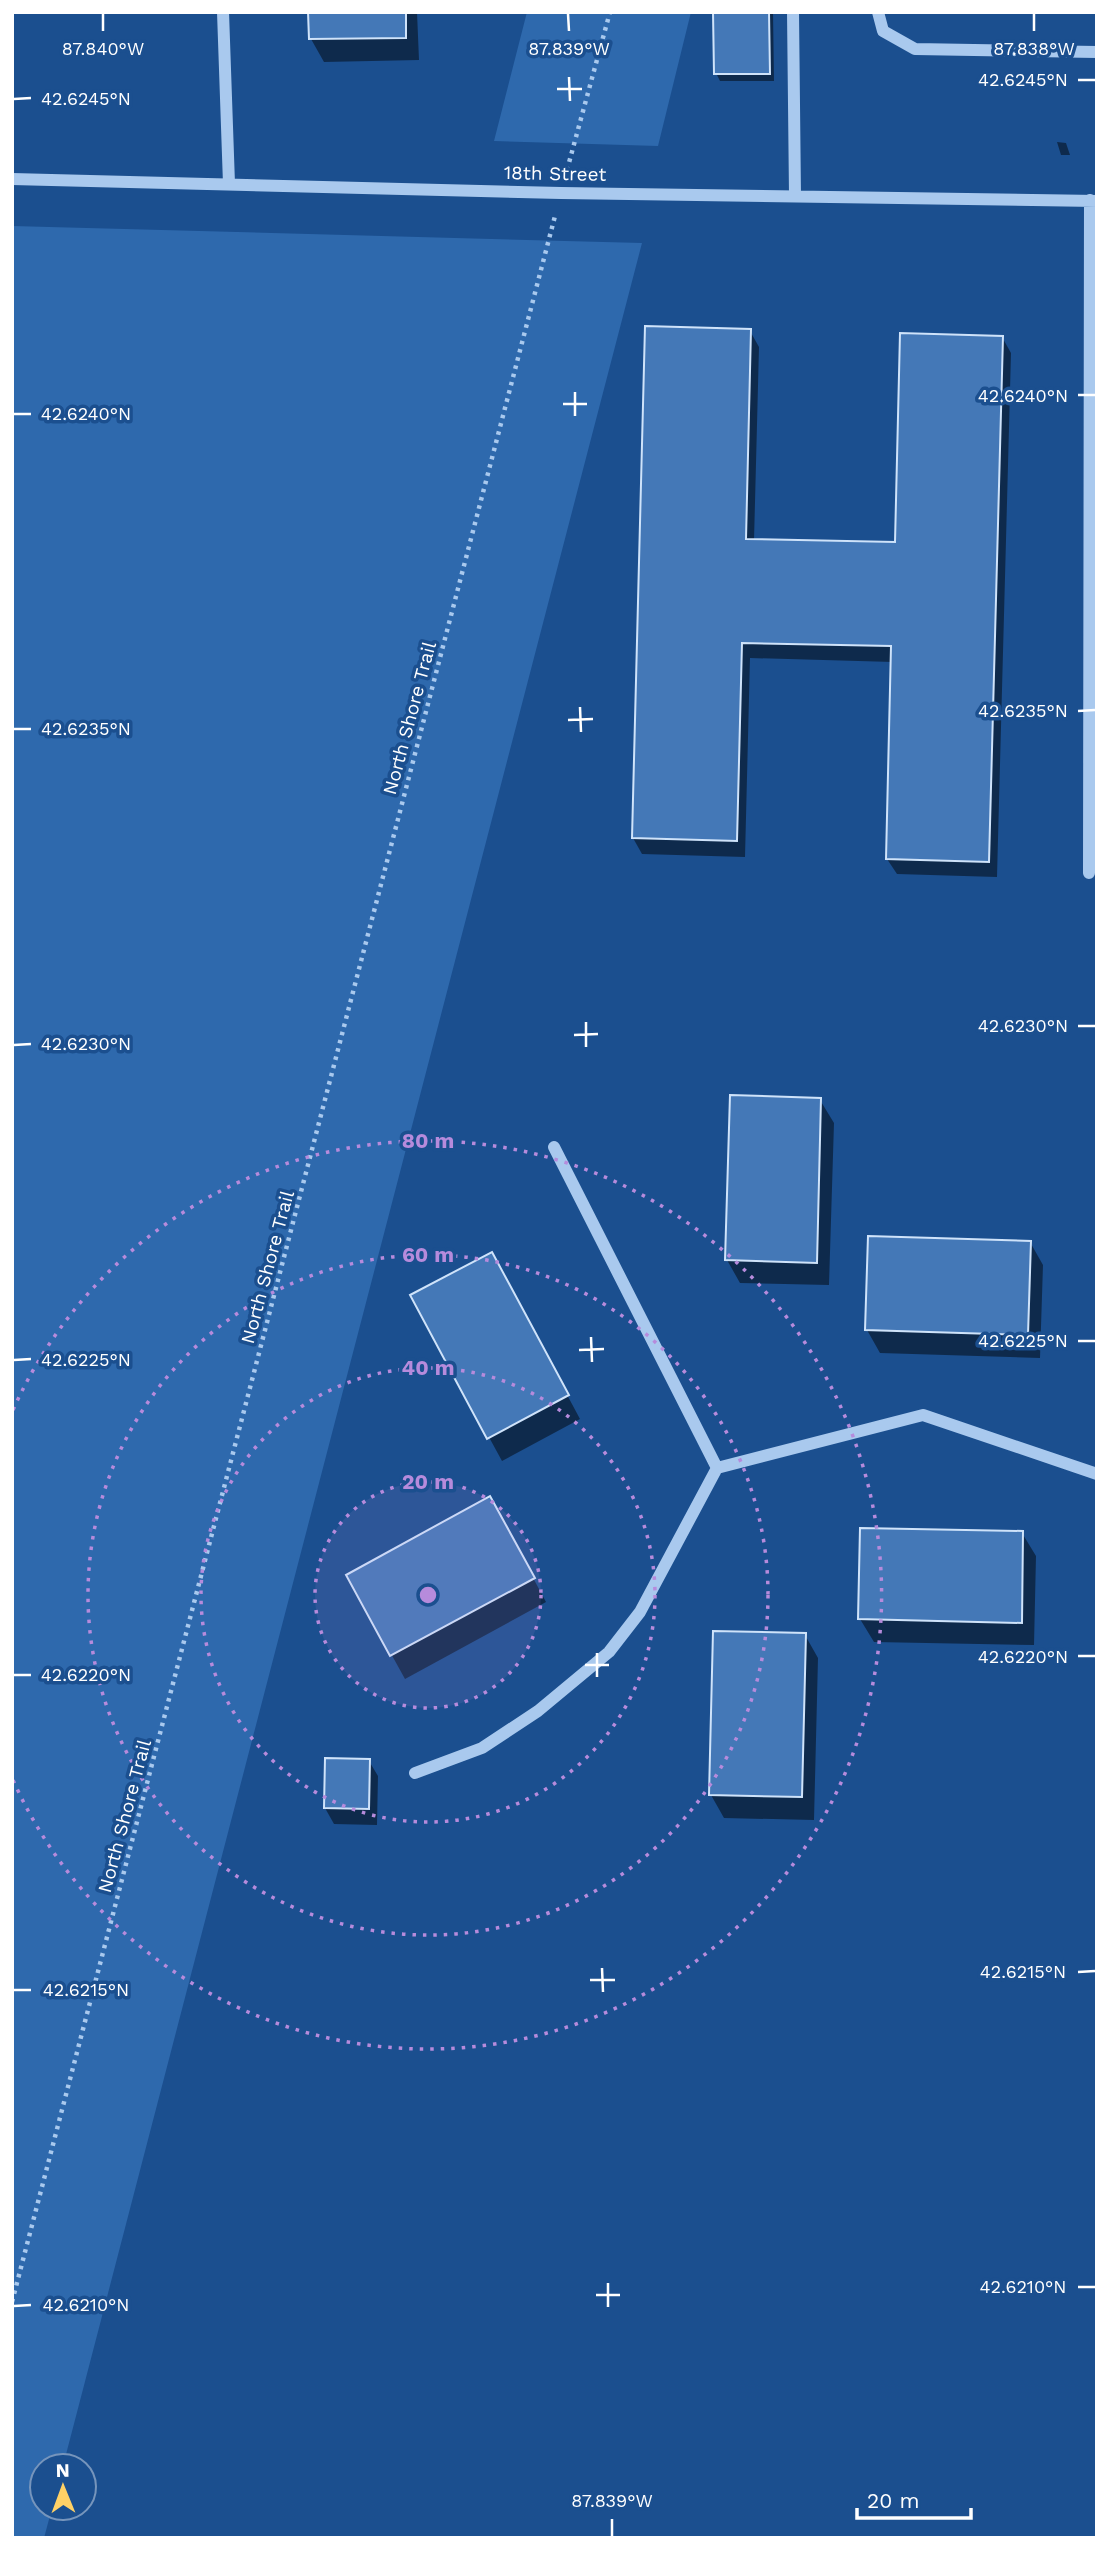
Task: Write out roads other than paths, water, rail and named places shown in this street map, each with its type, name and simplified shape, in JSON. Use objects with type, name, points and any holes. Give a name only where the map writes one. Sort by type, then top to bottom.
[{"type":"street","points":[[223,12],[229,184]]},
{"type":"street","points":[[793,12],[795,196]]},
{"type":"street","points":[[878,12],[883,31],[915,49],[1097,52]]},
{"type":"street","name":"18th Street","points":[[12,179],[1093,200]]},
{"type":"street","points":[[1089,873],[1093,200]]},
{"type":"street","points":[[554,1147],[717,1468]]},
{"type":"street","points":[[415,1773],[482,1748],[538,1711],[610,1652],[640,1612],[717,1468],[923,1415],[1097,1474]]}]
